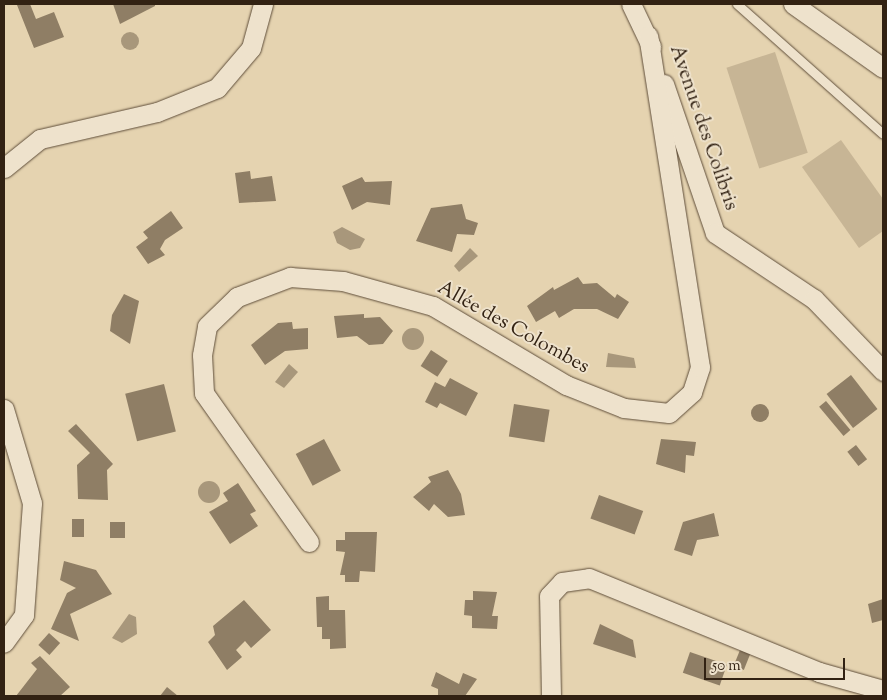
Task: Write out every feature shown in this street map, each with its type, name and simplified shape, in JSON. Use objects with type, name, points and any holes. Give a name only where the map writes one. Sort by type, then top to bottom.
[{"type":"street","points":[[4,168],[40,139],[157,112],[217,88],[251,48],[263,4]]},
{"type":"street","name":"Avenue des Colibris","points":[[631,4],[648,36],[715,233],[814,299],[883,371]]},
{"type":"street","points":[[793,4],[883,68]]},
{"type":"street","name":"Allée des Colombes","points":[[309,542],[204,394],[202,356],[207,326],[237,297],[290,277],[342,281],[433,306],[566,385],[624,408],[669,413],[692,392],[700,367],[648,36]]},
{"type":"street","points":[[4,409],[32,503],[24,615],[4,643]]},
{"type":"street","points":[[551,696],[549,596],[562,582],[589,578],[819,672],[883,690]]},
{"type":"lane","points":[[738,4],[883,134]]},
{"type":"shaded area","points":[[130,32],[136,35],[139,41],[136,47],[130,50],[124,47],[121,41],[124,35]]},
{"type":"shaded area","points":[[775,52],[808,153],[759,169],[726,68]]},
{"type":"shaded area","points":[[841,140],[883,199],[883,231],[859,248],[802,167]]},
{"type":"shaded area","points":[[342,227],[365,239],[360,248],[350,250],[337,243],[333,232]]},
{"type":"shaded area","points":[[470,248],[478,256],[459,272],[454,266]]},
{"type":"shaded area","points":[[413,328],[423,335],[424,339],[417,349],[413,350],[403,343],[402,339],[409,329]]},
{"type":"shaded area","points":[[608,353],[634,358],[636,368],[606,367]]},
{"type":"shaded area","points":[[289,364],[298,372],[284,388],[275,382]]},
{"type":"shaded area","points":[[209,481],[217,484],[220,492],[217,500],[209,503],[201,500],[198,492],[201,484]]},
{"type":"shaded area","points":[[129,614],[136,617],[137,634],[122,643],[112,638]]},
{"type":"building","points":[[30,4],[36,19],[54,12],[64,37],[34,48],[17,5]]},
{"type":"building","points":[[113,4],[155,4],[155,6],[120,24]]},
{"type":"building","points":[[250,171],[251,179],[272,176],[276,201],[239,203],[235,173]]},
{"type":"building","points":[[362,177],[365,182],[392,181],[390,205],[367,202],[352,210],[342,186]]},
{"type":"building","points":[[462,204],[466,219],[478,223],[474,235],[457,234],[452,252],[416,241],[431,208]]},
{"type":"building","points":[[171,211],[183,228],[165,240],[160,249],[165,255],[148,264],[136,247],[148,238],[143,232]]},
{"type":"building","points":[[578,277],[583,284],[597,283],[615,298],[617,294],[629,302],[618,319],[597,309],[574,309],[559,318],[555,311],[536,322],[527,306],[553,287],[554,290]]},
{"type":"building","points":[[124,294],[139,301],[130,344],[110,331],[112,315]]},
{"type":"building","points":[[364,314],[364,318],[380,317],[393,331],[383,344],[369,345],[357,336],[337,338],[334,316]]},
{"type":"building","points":[[292,322],[293,329],[308,328],[308,349],[285,351],[265,365],[251,345],[278,323]]},
{"type":"building","points":[[431,350],[448,361],[437,377],[421,366]]},
{"type":"building","points":[[851,375],[877,409],[853,428],[827,394]]},
{"type":"building","points":[[450,378],[478,393],[466,416],[440,403],[437,408],[425,402],[435,382],[445,387]]},
{"type":"building","points":[[164,384],[176,432],[137,441],[125,394]]},
{"type":"building","points":[[826,401],[850,430],[844,436],[819,407]]},
{"type":"building","points":[[514,404],[550,410],[544,442],[509,437]]},
{"type":"building","points":[[760,404],[766,407],[769,413],[766,419],[760,422],[754,419],[751,413],[754,407]]},
{"type":"building","points":[[76,424],[113,464],[107,470],[108,500],[78,499],[77,465],[90,453],[68,431]]},
{"type":"building","points":[[324,439],[341,471],[313,486],[296,454]]},
{"type":"building","points":[[661,439],[696,442],[694,456],[686,455],[685,473],[656,464]]},
{"type":"building","points":[[856,445],[867,459],[858,466],[847,452]]},
{"type":"building","points":[[448,470],[461,494],[465,515],[448,517],[434,504],[429,511],[413,497],[431,482],[428,477]]},
{"type":"building","points":[[238,483],[256,511],[250,514],[258,526],[230,544],[209,512],[228,501],[223,493]]},
{"type":"building","points":[[599,495],[643,511],[635,535],[590,518]]},
{"type":"building","points":[[714,513],[719,536],[697,540],[692,556],[674,550],[683,522]]},
{"type":"building","points":[[72,519],[84,519],[84,537],[72,537]]},
{"type":"building","points":[[110,522],[125,522],[125,538],[110,538]]},
{"type":"building","points":[[345,532],[377,532],[375,572],[360,571],[359,582],[345,582],[345,575],[340,575],[345,552],[336,551],[336,540],[345,540]]},
{"type":"building","points":[[64,561],[96,570],[112,594],[70,614],[79,641],[51,629],[67,593],[76,588],[60,580]]},
{"type":"building","points":[[473,591],[497,592],[492,616],[498,616],[497,629],[472,628],[472,616],[464,615],[465,600],[473,600]]},
{"type":"building","points":[[329,596],[329,610],[345,610],[346,648],[330,649],[330,639],[322,639],[322,627],[317,627],[316,597]]},
{"type":"building","points":[[883,599],[883,620],[872,623],[868,604]]},
{"type":"building","points":[[244,600],[271,630],[251,648],[245,641],[236,650],[242,657],[227,670],[208,642],[215,635],[213,626]]},
{"type":"building","points":[[600,624],[633,640],[636,658],[593,644]]},
{"type":"building","points":[[49,633],[60,643],[49,655],[38,645]]},
{"type":"building","points":[[740,650],[750,654],[744,670],[734,666]]},
{"type":"building","points":[[690,652],[727,665],[720,685],[683,673]]},
{"type":"building","points":[[40,656],[70,687],[60,696],[16,696],[37,669],[31,663]]},
{"type":"building","points":[[436,672],[459,684],[463,673],[477,679],[465,696],[438,696],[438,689],[431,686]]},
{"type":"building","points":[[167,687],[178,696],[160,696]]}]
